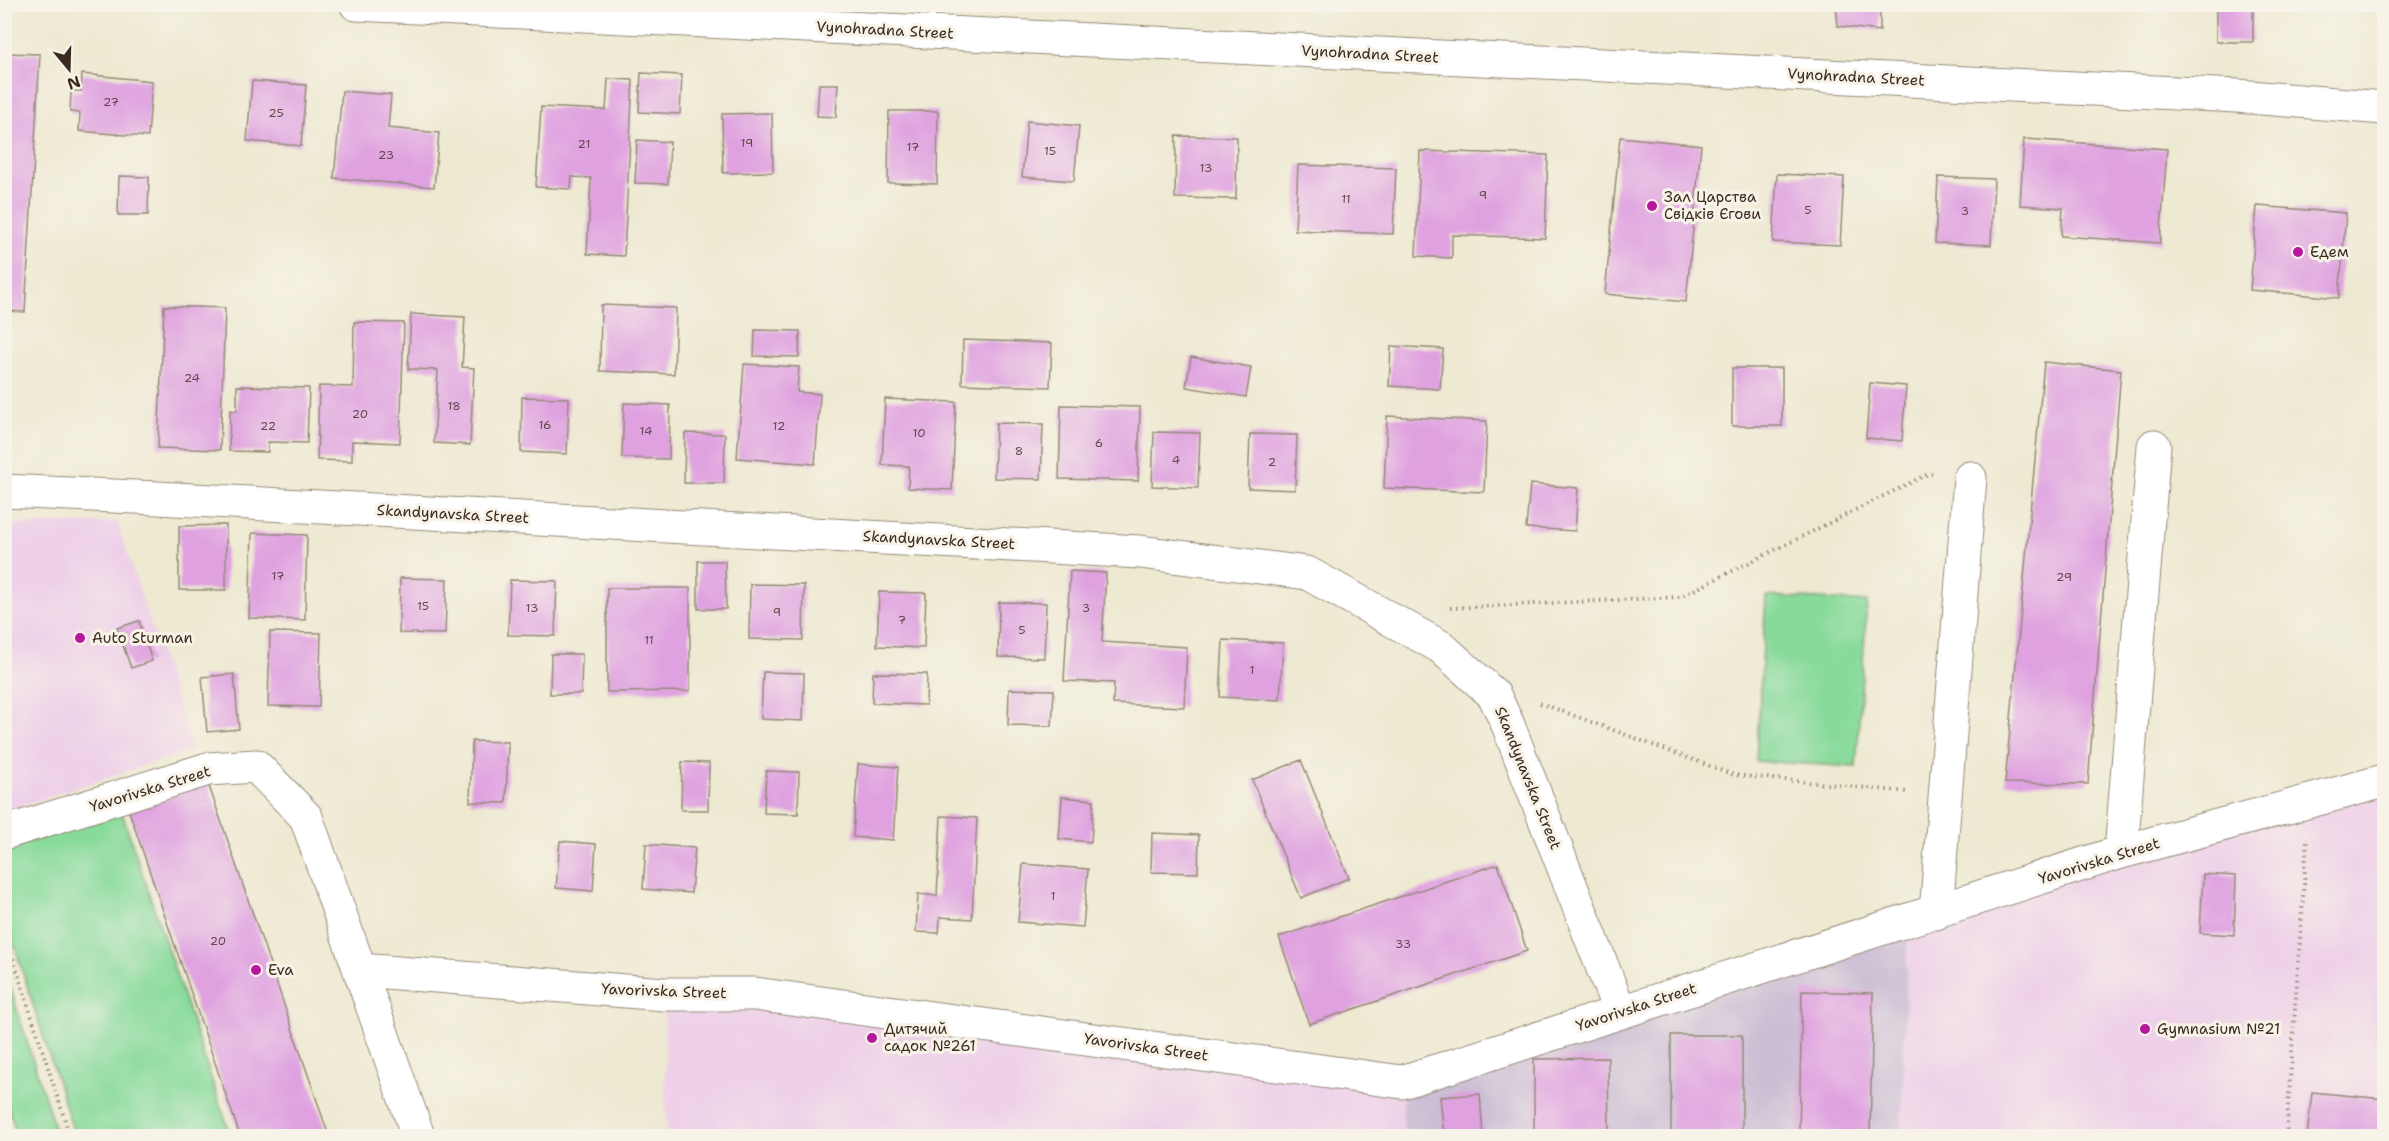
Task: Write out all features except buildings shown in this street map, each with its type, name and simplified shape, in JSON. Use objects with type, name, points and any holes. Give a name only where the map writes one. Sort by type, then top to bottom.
[{"type":"street","name":"Vynohradna Street","points":[[356,4],[2237,96],[2385,108]]},
{"type":"street","points":[[2121,852],[2154,446]]},
{"type":"street","points":[[1936,913],[1970,478]]},
{"type":"street","name":"Skandynavska Street","points":[[4,492],[169,498],[1140,552],[1307,573],[1396,620],[1441,647],[1494,694],[1620,1012]]},
{"type":"street","name":"Yavorivska Street","points":[[4,833],[208,770],[256,766],[306,817],[360,970],[664,994],[755,994],[1402,1082],[2121,852],[2385,781]]},
{"type":"street","points":[[360,970],[418,1137]]},
{"type":"path","points":[[1396,620],[1408,610],[1680,597],[1928,474],[1970,478]]},
{"type":"path","points":[[1494,694],[1509,692],[1734,775],[1945,795]]},
{"type":"path","points":[[2286,1137],[2310,802]]},
{"type":"path","points":[[4,930],[70,1137]]},
{"type":"shaded area","name":"Auto Sturman","points":[[117,522],[192,750],[5,811],[4,525]]},
{"type":"shaded area","name":"Gymnasium №21","points":[[2384,781],[2384,1136],[1901,1136],[1908,922]]},
{"type":"shaded area","points":[[1908,922],[1901,1136],[1404,1136],[1402,1082]]},
{"type":"shaded area","name":"Дитячий садок №261","points":[[664,994],[1402,1082],[1404,1136],[666,1136]]},
{"type":"green space","points":[[1766,596],[1867,602],[1856,767],[1756,761]]},
{"type":"green space","points":[[122,813],[231,1136],[75,1136],[5,916],[4,850]]},
{"type":"green space","points":[[5,972],[57,1136],[17,1136],[5,1096]]},
{"type":"place","name":"Зал Царства Свідків Єгови","points":[[1652,206]]},
{"type":"place","name":"Едем","points":[[2298,252]]},
{"type":"place","name":"Auto Sturman","points":[[80,638]]},
{"type":"place","name":"Eva","points":[[256,970]]},
{"type":"place","name":"Gymnasium №21","points":[[2145,1029]]},
{"type":"place","name":"Дитячий садок №261","points":[[872,1038]]}]
